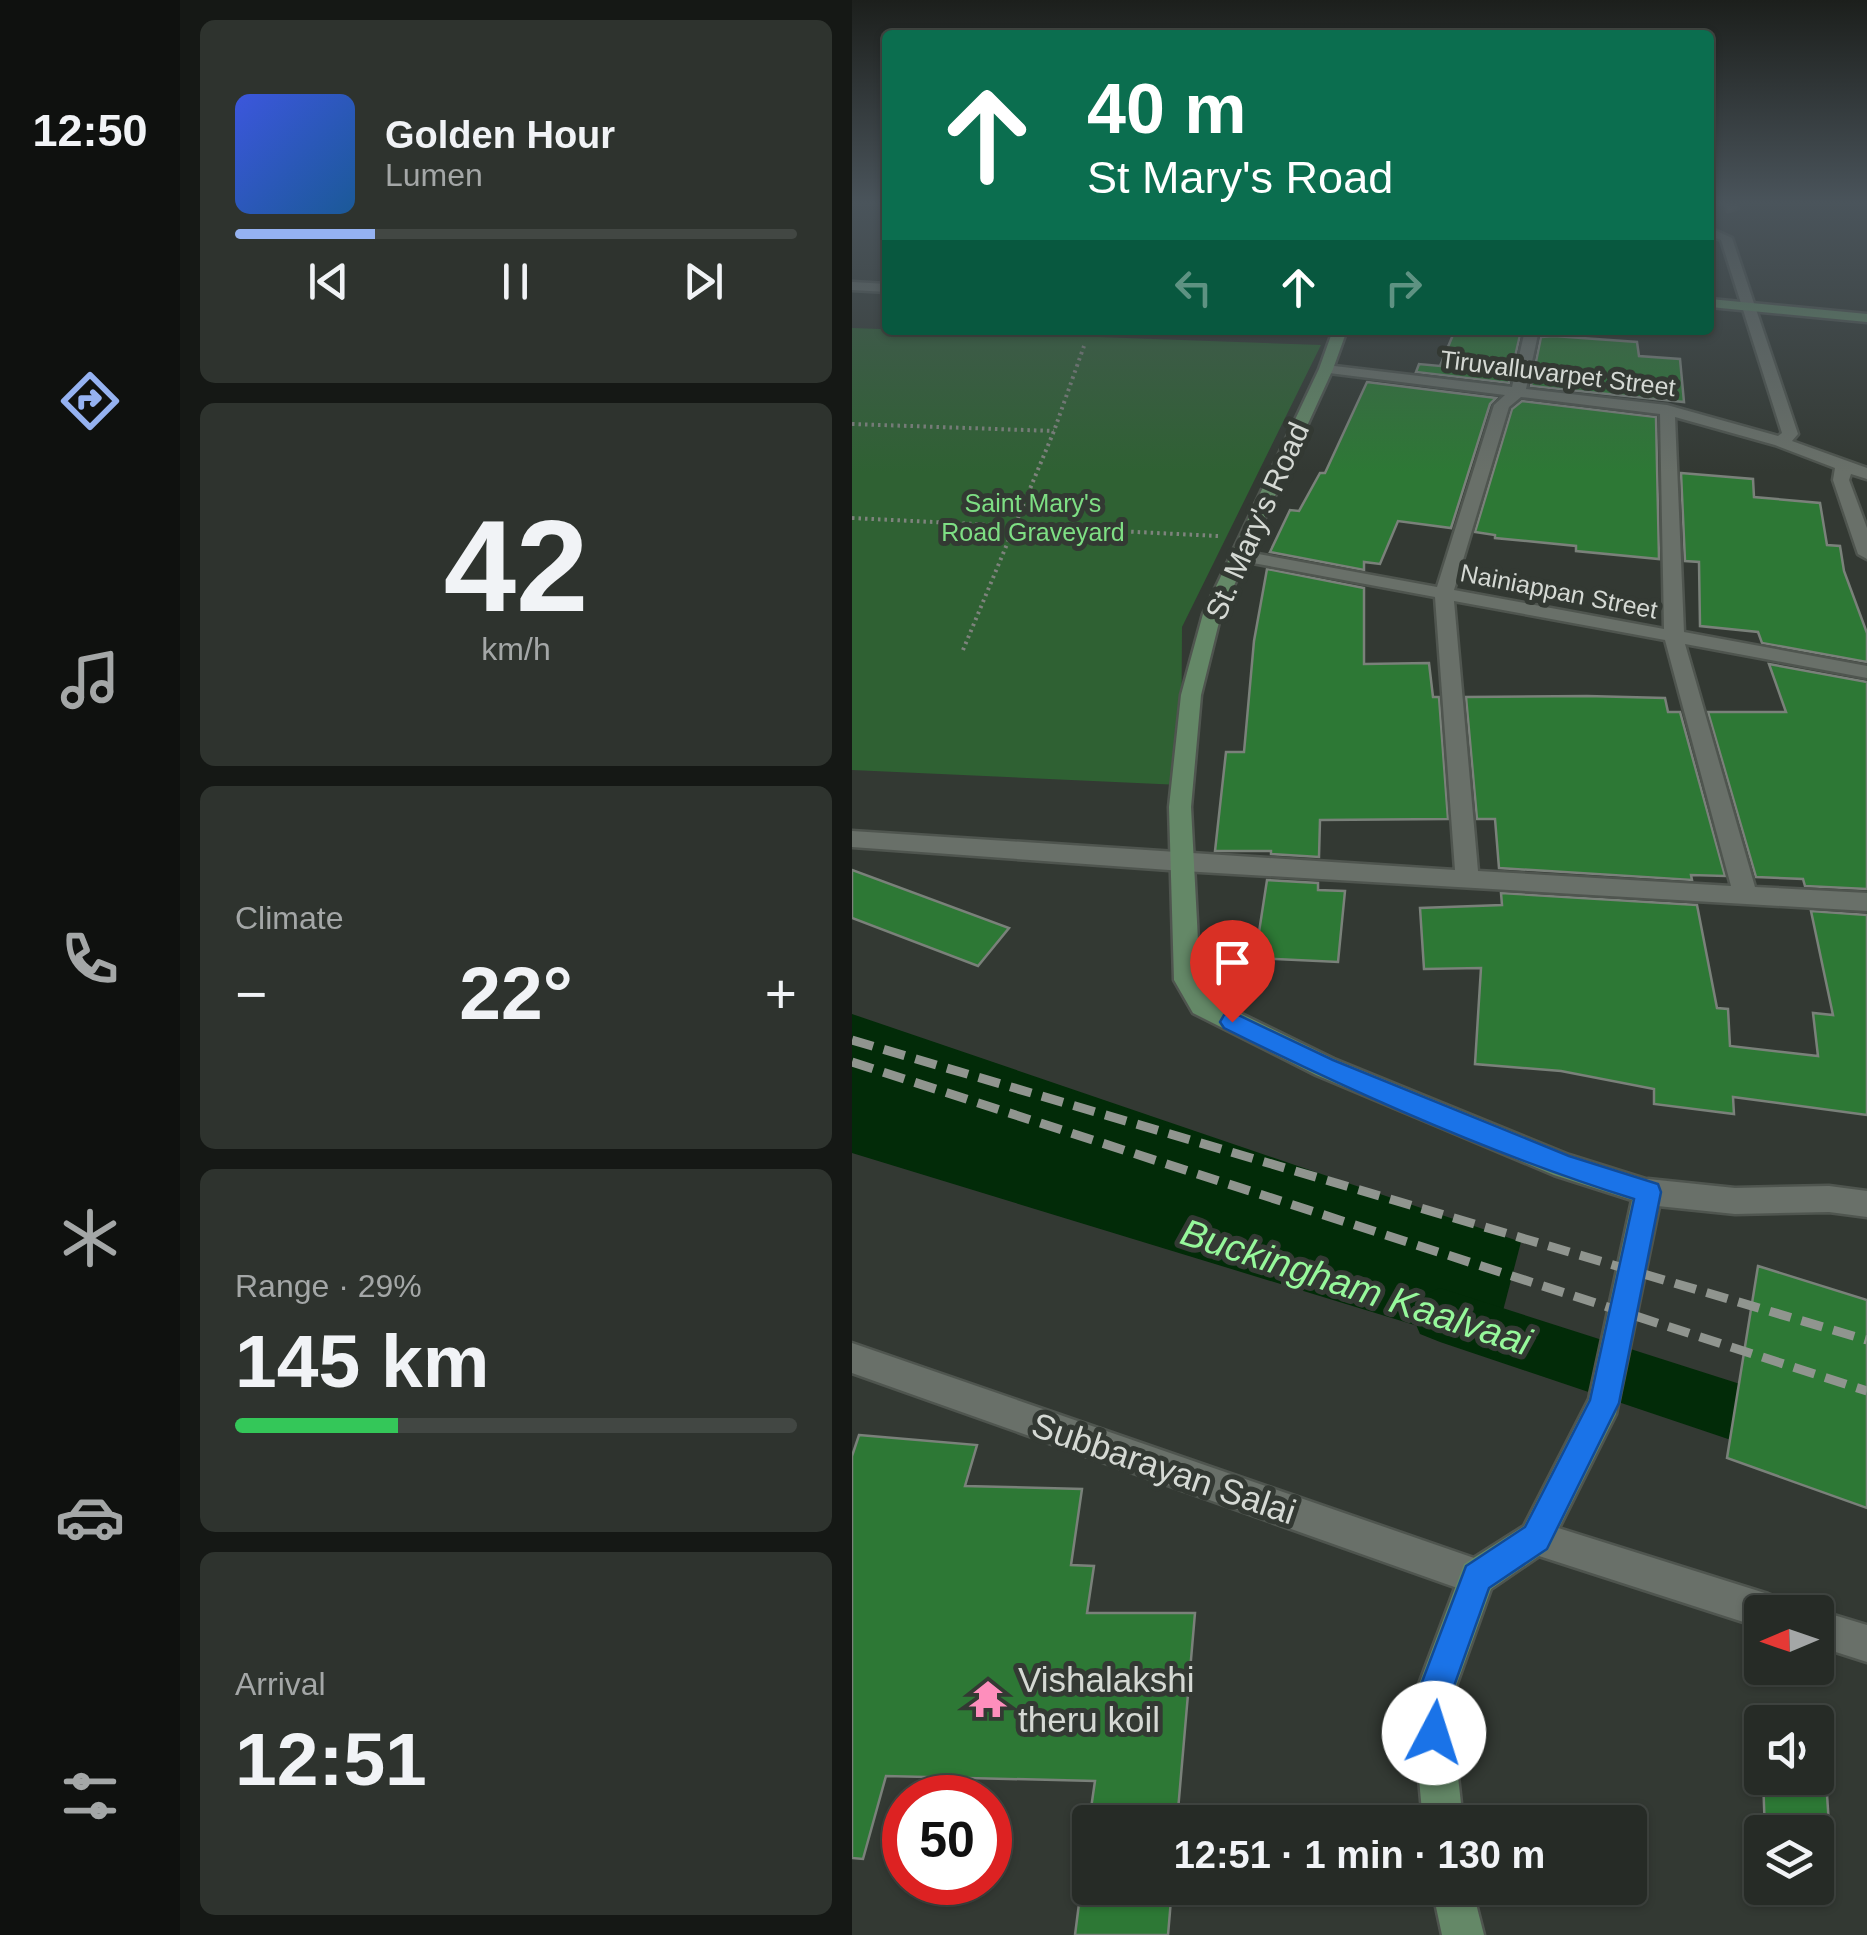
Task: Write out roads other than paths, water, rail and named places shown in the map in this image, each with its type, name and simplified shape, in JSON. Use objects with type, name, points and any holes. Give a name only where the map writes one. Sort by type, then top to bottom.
[{"type":"main road","points":[[1714,303],[1866,318]]},
{"type":"main road","name":"St. Mary's Road","points":[[1338,335],[1246,547],[1212,614],[1192,695],[1180,807],[1187,980],[1202,1006],[1343,1075],[1564,1166],[1648,1192]]},
{"type":"main road","points":[[1441,1805],[1431,1703],[1477,1577],[1536,1538],[1604,1403],[1648,1192]]},
{"type":"main road","points":[[1456,1905],[1463,1935]]},
{"type":"street","points":[[1742,291],[1790,434],[1781,442]]},
{"type":"street","points":[[1467,879],[1444,594],[1502,405],[1518,392],[1531,335]]},
{"type":"street","name":"Tiruvalluvarpet Street","points":[[1326,369],[1667,410],[1781,442],[1866,474]]},
{"type":"street","points":[[1667,410],[1674,639],[1746,898]]},
{"type":"street","points":[[1844,466],[1840,480],[1866,554]]},
{"type":"street","name":"Nainiappan Street","points":[[1246,547],[1444,594],[1866,672]]},
{"type":"street","points":[[852,839],[1746,898],[1866,902]]},
{"type":"street","points":[[1648,1192],[1735,1200],[1828,1199],[1866,1204]]},
{"type":"street","name":"Subbarayan Salai","points":[[855,1369],[1477,1577]]},
{"type":"street","points":[[1536,1538],[1744,1604]]},
{"type":"street","points":[[1834,1634],[1866,1644]]},
{"type":"water","points":[[852,1014],[1521,1242],[1493,1349],[852,1153]]},
{"type":"waterway","name":"Buckingham Kaalvaai","points":[[1440,1315],[1793,1431]]},
{"type":"railway","points":[[852,1040],[1867,1340]]},
{"type":"railway","points":[[852,1062],[1867,1391]]},
{"type":"place","name":"Vishalakshi theru koil","points":[[988,1699]]},
{"type":"park label","name":"Saint Mary's Road Graveyard","points":[[1033,518]]}]
